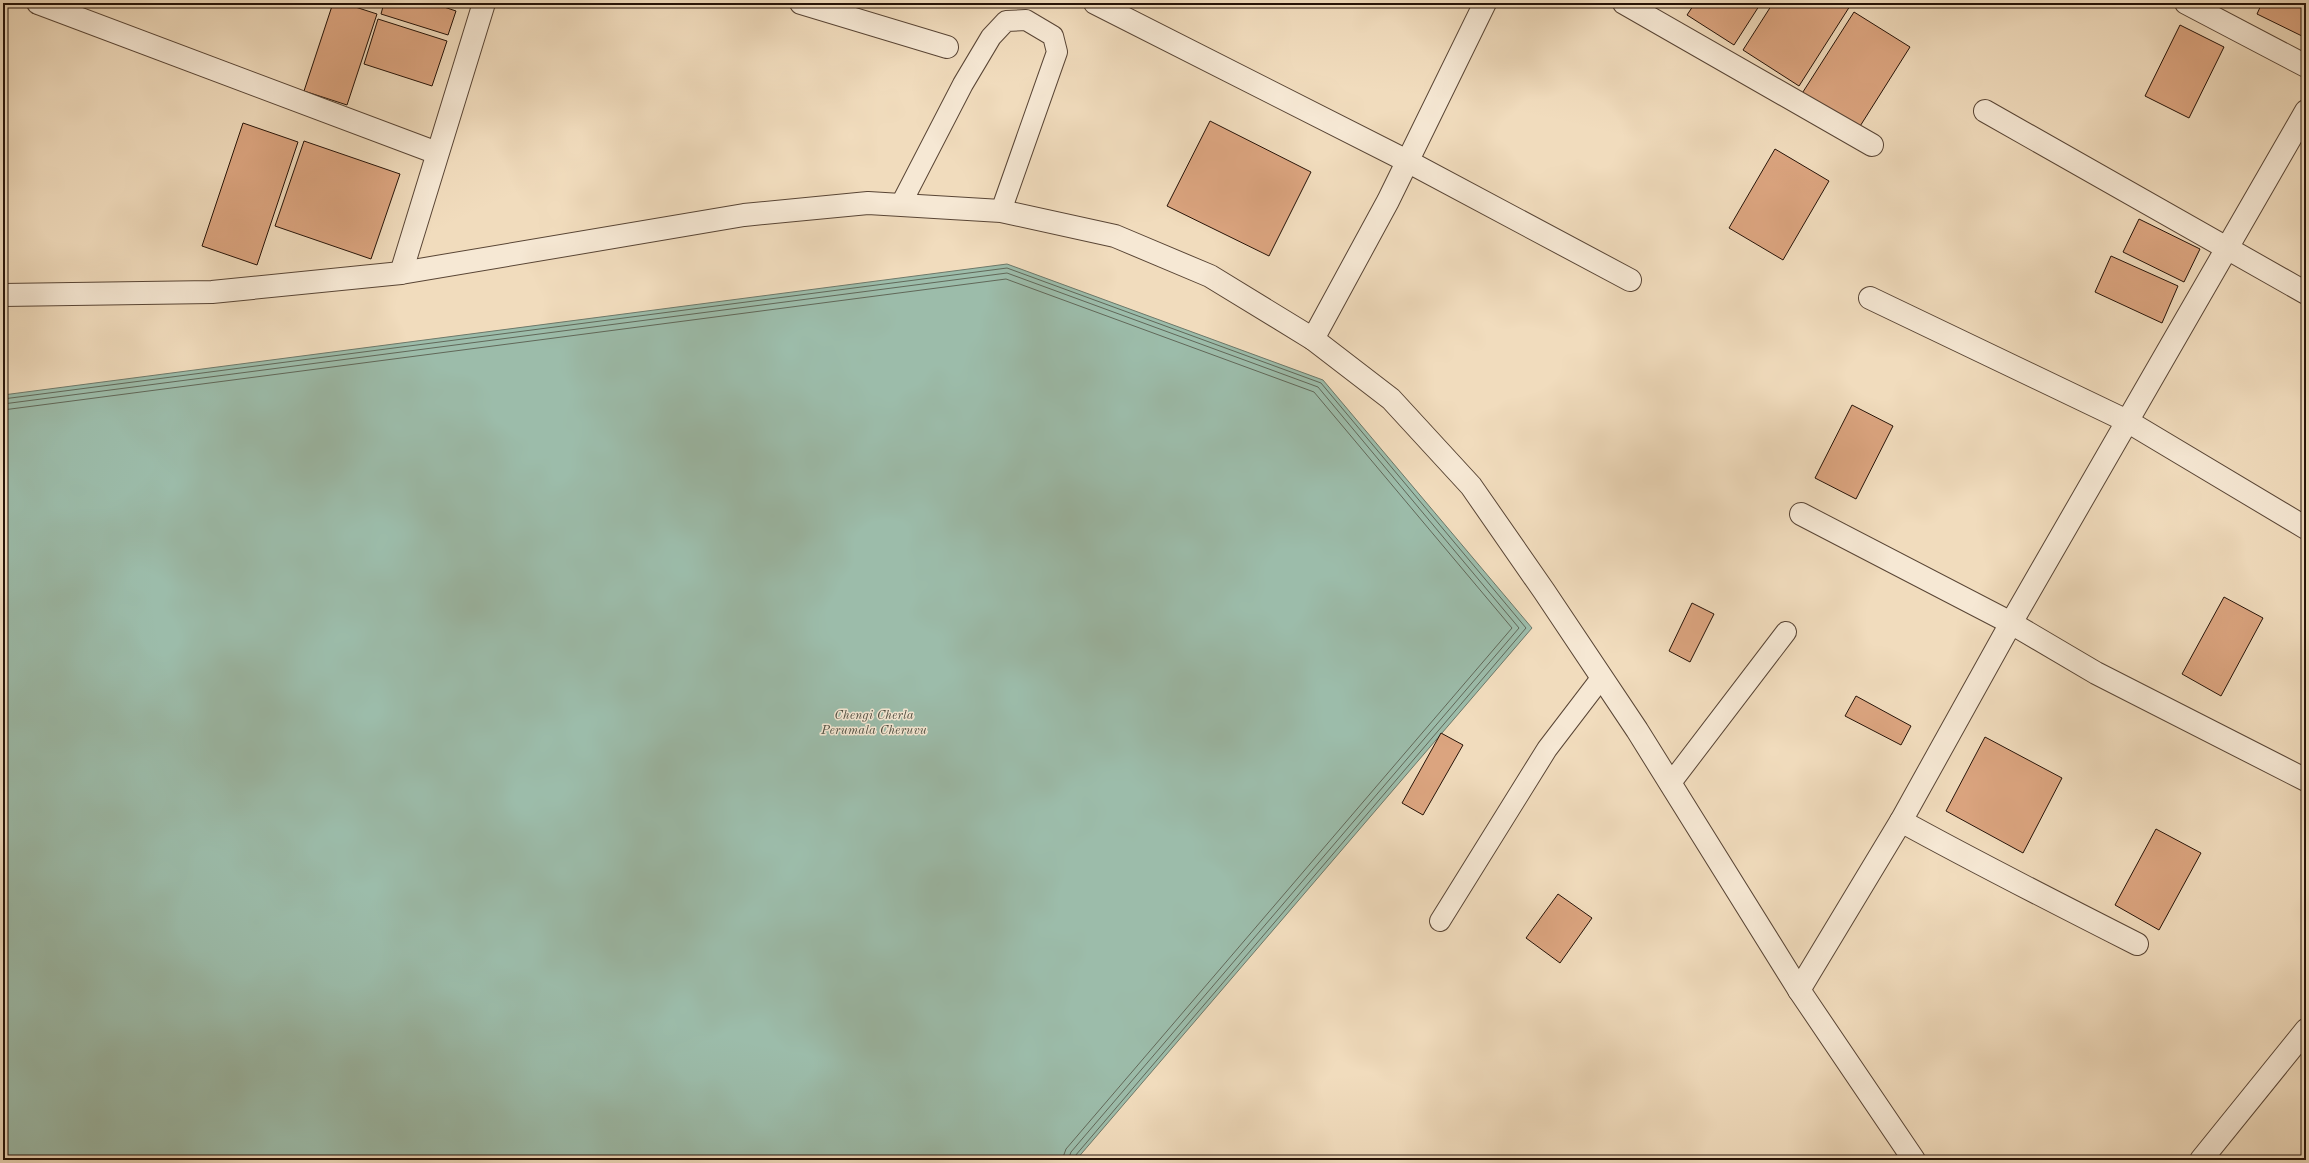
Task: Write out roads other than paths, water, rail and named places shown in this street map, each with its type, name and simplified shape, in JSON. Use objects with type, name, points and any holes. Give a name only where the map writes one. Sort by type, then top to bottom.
[{"type":"street","points":[[38,3],[437,152]]},
{"type":"street","points":[[401,273],[484,3]]},
{"type":"street","points":[[801,3],[947,47]]},
{"type":"street","points":[[1095,3],[1407,161],[1630,280]]},
{"type":"street","points":[[1313,339],[1388,201],[1485,3]]},
{"type":"street","points":[[1624,3],[1872,146]]},
{"type":"street","points":[[2186,3],[2306,66]]},
{"type":"street","points":[[1799,990],[1901,821],[2011,623],[2306,110]]},
{"type":"street","points":[[1985,111],[2306,293]]},
{"type":"street","points":[[3,295],[212,292],[401,273],[744,216],[868,203],[1001,211],[1115,236],[1210,276],[1313,339],[1391,399],[1471,486],[1602,677],[1799,990],[1914,1160]]},
{"type":"street","points":[[1870,298],[2127,421],[2306,528]]},
{"type":"street","points":[[1801,514],[2011,623],[2096,673],[2306,780]]},
{"type":"street","points":[[1901,821],[1976,863],[2032,889],[2137,944]]},
{"type":"street","points":[[2202,1160],[2306,1030]]},
{"type":"lane","points":[[901,204],[963,84],[991,37],[1006,21],[1026,20],[1053,36],[1057,52],[1001,211]]},
{"type":"lane","points":[[1670,784],[1786,632]]},
{"type":"lane","points":[[1440,921],[1547,749],[1602,677]]},
{"type":"water","name":"Chengi Cherla Perumala Cheruvu","points":[[1007,264],[1323,380],[1532,628],[1076,1160],[3,1160],[3,395]]}]
